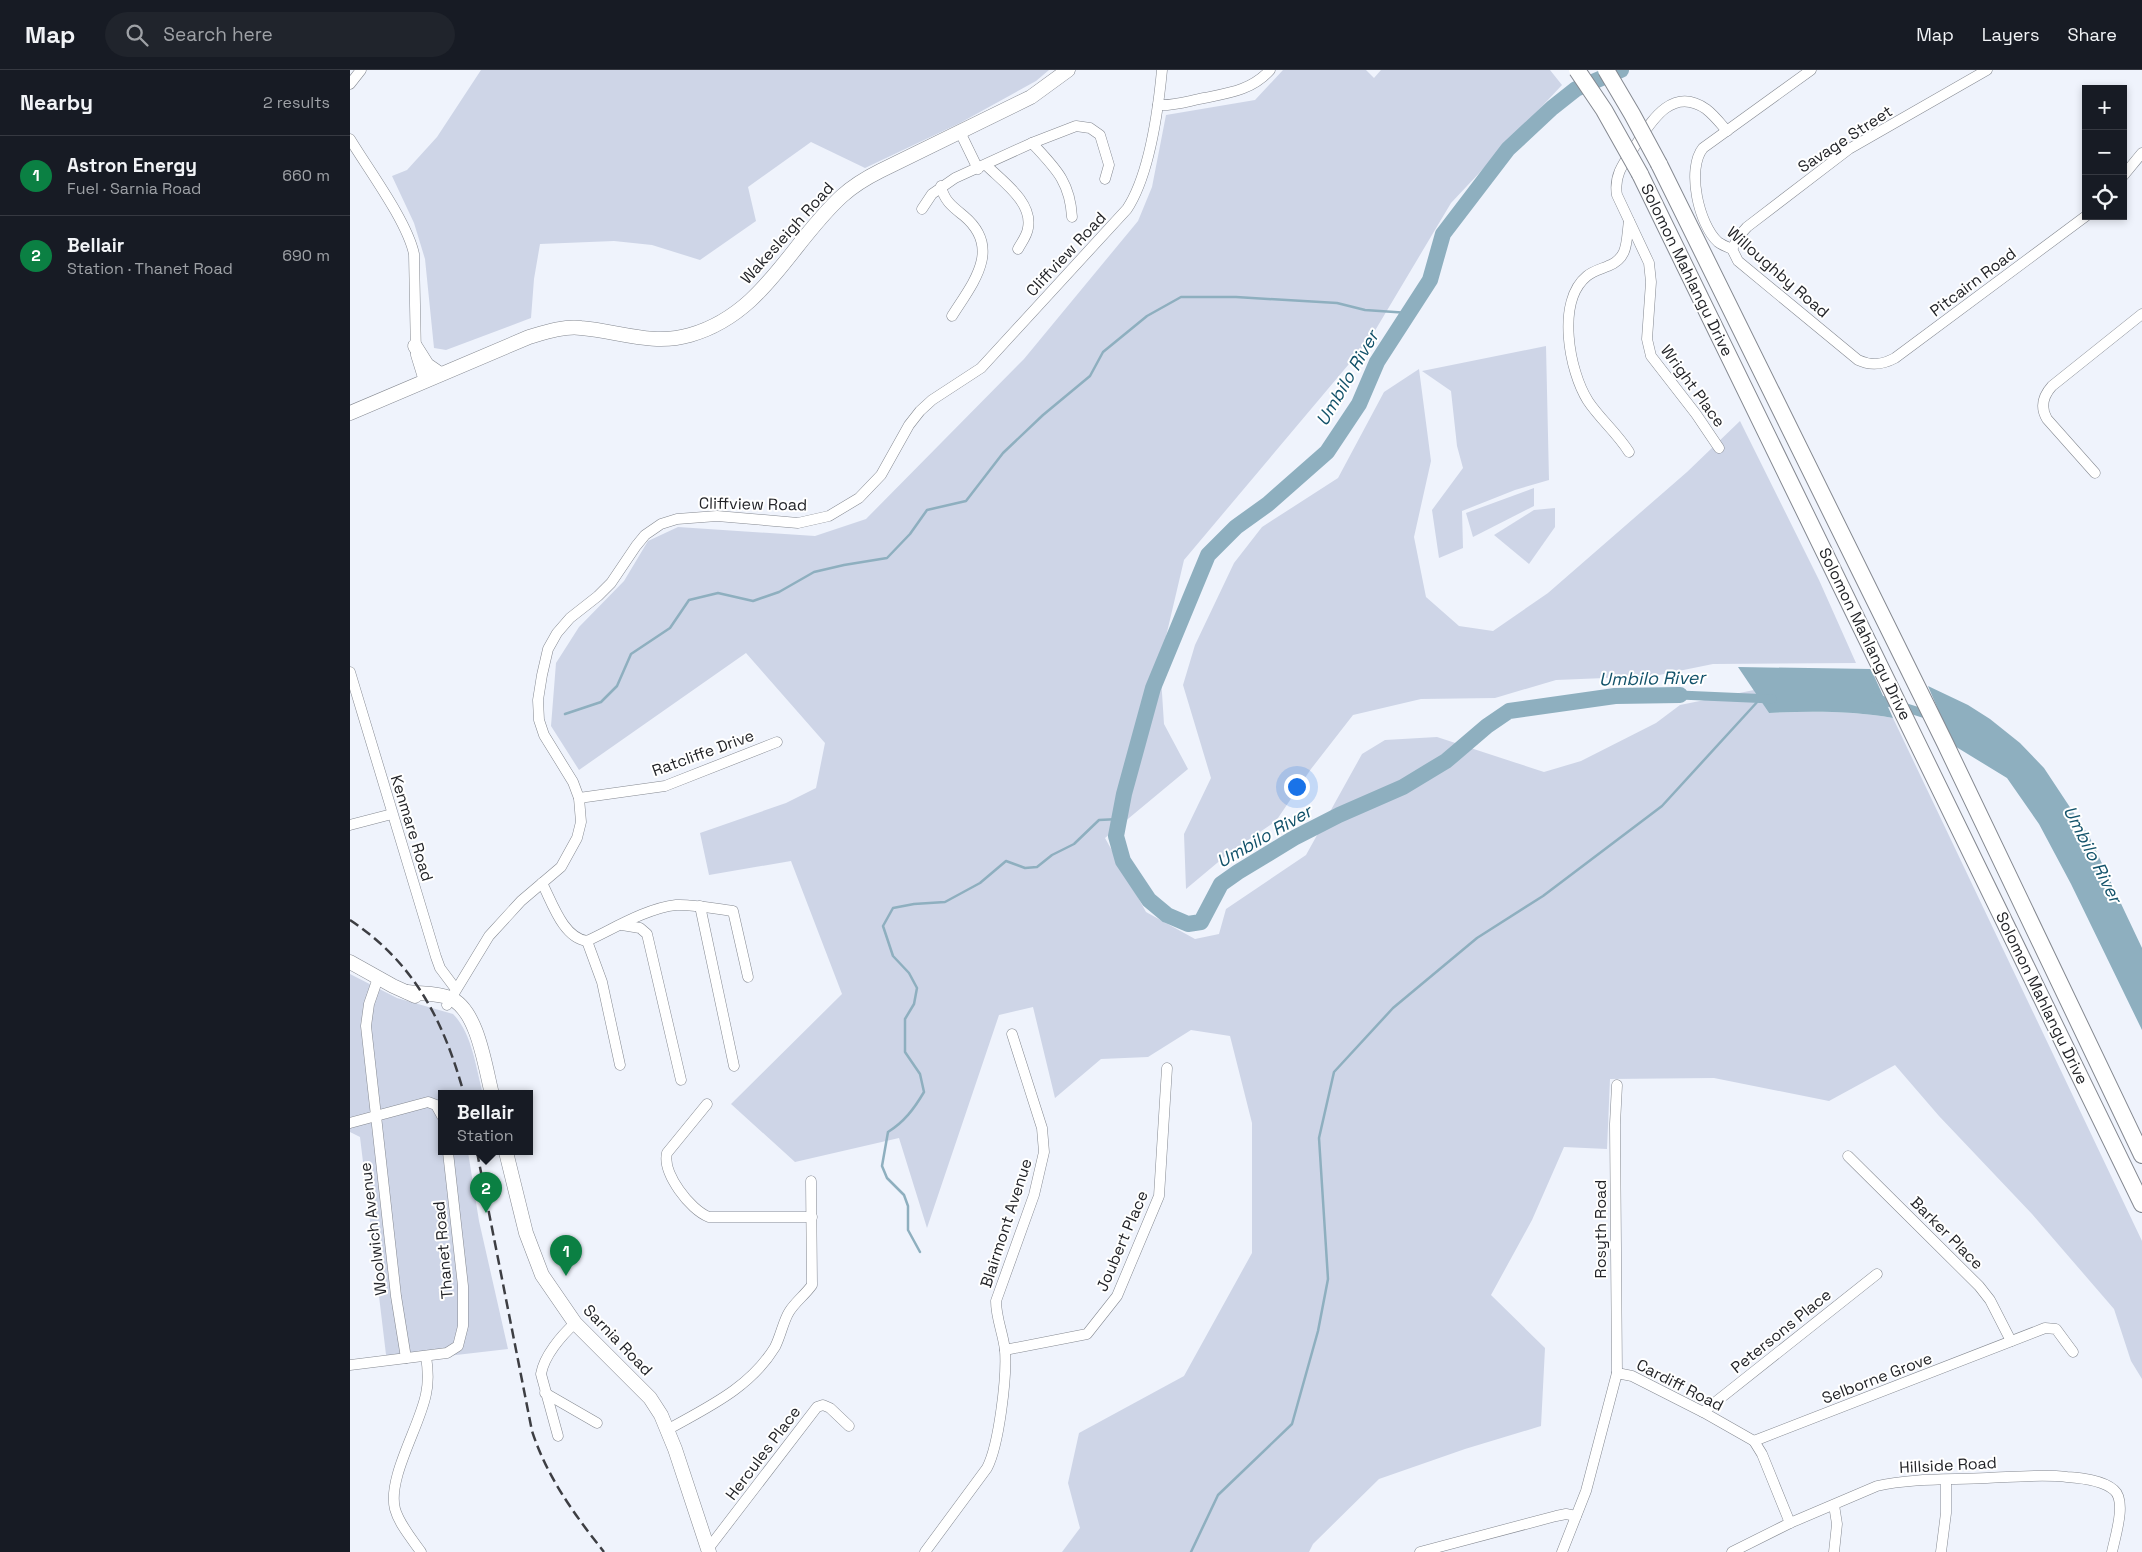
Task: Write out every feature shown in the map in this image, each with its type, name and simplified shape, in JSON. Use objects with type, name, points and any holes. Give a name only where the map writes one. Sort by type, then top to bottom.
[{"type":"highway","name":"Solomon Mahlangu Drive","points":[[1577,70],[1609,117],[1640,174],[2142,1204]]},
{"type":"highway","name":"Solomon Mahlangu Drive","points":[[1606,70],[1659,164],[1907,666],[2142,1155]]},
{"type":"main road","name":"Wakesleigh Road","points":[[350,413],[529,337],[558,329],[580,327],[656,340],[675,339],[710,328],[745,306],[774,279],[818,220],[857,184],[1032,97],[1068,70]]},
{"type":"main road","points":[[416,346],[428,365],[440,374]]},
{"type":"main road","points":[[350,962],[420,998],[451,997],[458,1013],[476,1036],[491,1090]]},
{"type":"main road","name":"Sarnia Road","points":[[507,1155],[526,1233],[537,1265],[552,1292],[575,1324],[650,1398],[667,1430],[708,1550]]},
{"type":"street","points":[[350,84],[361,70]]},
{"type":"street","name":"Cliffview Road","points":[[451,997],[489,936],[521,901],[561,867],[577,838],[580,822],[579,798],[573,782],[544,735],[538,720],[538,700],[542,675],[548,649],[557,633],[570,618],[612,583],[645,535],[661,524],[677,519],[717,516],[798,523],[830,516],[859,498],[881,475],[909,426],[920,411],[932,400],[981,368],[1127,210],[1140,184],[1158,105],[1162,70]]},
{"type":"street","points":[[1158,105],[1175,105],[1240,91],[1255,83],[1270,70]]},
{"type":"street","name":"Willoughby Road","points":[[1811,70],[1701,150],[1697,160],[1695,185],[1697,198],[1714,237],[1723,245],[1732,249],[1738,261],[1858,360],[1874,364]]},
{"type":"street","name":"Savage Street","points":[[1732,249],[1739,236],[1747,227],[1831,162],[1987,70]]},
{"type":"street","name":"Wright Place","points":[[1719,448],[1696,414],[1651,356],[1647,339],[1652,274],[1646,255],[1617,195],[1616,188],[1618,174],[1656,114],[1672,104],[1688,102],[1706,109],[1727,131]]},
{"type":"street","points":[[922,209],[932,194],[955,178],[1032,143],[1080,126],[1090,128],[1100,135],[1108,166],[1108,174],[1105,179]]},
{"type":"street","points":[[960,132],[982,167],[1015,193],[1026,208],[1028,228],[1018,249]]},
{"type":"street","points":[[350,138],[412,245],[414,254],[416,346],[418,364],[424,381]]},
{"type":"street","points":[[1032,143],[1065,182],[1071,199],[1072,216]]},
{"type":"street","points":[[2124,175],[2142,153]]},
{"type":"street","points":[[941,186],[946,200],[978,229],[982,245],[981,266],[952,316]]},
{"type":"street","name":"Pitcairn Road","points":[[1874,364],[1887,362],[1909,348],[2082,219]]},
{"type":"street","points":[[1629,221],[1623,255],[1617,262],[1593,272],[1583,280],[1574,297],[1568,328],[1570,356],[1584,394],[1629,452]]},
{"type":"street","points":[[2095,473],[2047,419],[2044,410],[2044,398],[2052,386],[2142,314]]},
{"type":"street","name":"Kenmare Road","points":[[350,672],[436,957],[451,997]]},
{"type":"street","name":"Ratcliffe Drive","points":[[579,798],[665,786],[777,742]]},
{"type":"street","points":[[350,825],[392,814]]},
{"type":"street","points":[[542,883],[566,928],[576,938],[587,941],[660,909],[674,906],[700,906],[734,911],[748,977]]},
{"type":"street","points":[[700,906],[734,1066]]},
{"type":"street","points":[[621,925],[640,928],[647,934],[682,1080]]},
{"type":"street","points":[[587,941],[602,982],[620,1065]]},
{"type":"street","name":"Woolwich Avenue","points":[[378,978],[369,1004],[366,1026],[396,1296],[406,1358]]},
{"type":"street","name":"Blairmont Avenue","points":[[924,1552],[987,1468],[993,1457],[1005,1378],[1004,1350],[997,1319],[996,1301],[1034,1195],[1044,1152],[1042,1128],[1012,1034]]},
{"type":"street","name":"Joubert Place","points":[[1004,1350],[1087,1334],[1117,1296],[1159,1196],[1167,1068]]},
{"type":"street","name":"Rosyth Road","points":[[1617,1085],[1615,1124],[1617,1373]]},
{"type":"street","points":[[350,1123],[428,1102],[436,1105],[438,1109]]},
{"type":"street","points":[[707,1104],[667,1153],[667,1166],[687,1201],[702,1214],[709,1217],[812,1217]]},
{"type":"street","name":"Thanet Road","points":[[426,1356],[446,1353],[458,1346],[463,1326],[463,1286],[448,1155]]},
{"type":"street","name":"Barker Place","points":[[1848,1156],[1979,1286],[1990,1300],[2011,1341]]},
{"type":"street","points":[[667,1430],[734,1393],[748,1381],[774,1348],[790,1310],[812,1286],[811,1181]]},
{"type":"street","name":"Petersons Place","points":[[1703,1412],[1877,1274]]},
{"type":"street","points":[[558,1436],[545,1393],[541,1374],[542,1366],[565,1332],[575,1324]]},
{"type":"street","name":"Selborne Grove","points":[[1754,1442],[2011,1341],[2050,1328],[2056,1329],[2061,1334],[2074,1352]]},
{"type":"street","points":[[350,1365],[426,1356],[429,1381],[426,1396],[401,1466],[394,1498],[399,1518],[421,1552]]},
{"type":"street","name":"Cardiff Road","points":[[1562,1552],[1586,1491],[1617,1373],[1632,1376],[1703,1412],[1754,1442]]},
{"type":"street","points":[[545,1393],[597,1423]]},
{"type":"street","name":"Hercules Place","points":[[708,1550],[818,1407],[824,1405],[830,1408],[849,1426]]},
{"type":"street","points":[[1754,1442],[1762,1454],[1790,1523]]},
{"type":"street","name":"Hillside Road","points":[[1732,1552],[1790,1523],[1883,1485],[1946,1480],[2052,1476],[2105,1484],[2115,1490],[2120,1499],[2120,1510],[2112,1552]]},
{"type":"street","points":[[1940,1552],[1946,1513],[1946,1480]]},
{"type":"street","points":[[1834,1505],[1837,1524],[1834,1552]]},
{"type":"street","points":[[1420,1552],[1561,1515],[1576,1516]]},
{"type":"shaded area","points":[[481,70],[1049,70],[1036,81],[960,123],[865,168],[811,142],[748,187],[756,221],[700,260],[652,245],[614,241],[540,244],[534,279],[531,318],[446,350],[434,348],[425,259],[414,223],[392,176],[407,170],[437,137]]},
{"type":"shaded area","points":[[1283,70],[1366,70],[1374,78],[1381,70],[1550,70],[1562,85],[1451,203],[1370,339],[1184,560],[1160,662],[1164,724],[1188,769],[1105,838],[1146,912],[1195,939],[1219,934],[1226,909],[1306,855],[1362,754],[1385,740],[1437,737],[1544,772],[1581,761],[1656,723],[1680,705],[1754,690],[1769,713],[1831,712],[1893,718],[2142,1241],[2142,1379],[2131,1361],[2114,1309],[2032,1214],[1939,1116],[1895,1065],[1829,1101],[1714,1078],[1610,1079],[1607,1149],[1564,1147],[1532,1220],[1491,1295],[1545,1348],[1541,1426],[1465,1449],[1379,1479],[1313,1544],[1309,1552],[1062,1552],[1080,1528],[1068,1483],[1079,1433],[1184,1376],[1252,1253],[1252,1123],[1230,1036],[1191,1030],[1148,1057],[1101,1059],[1055,1098],[1033,1007],[999,1015],[927,1228],[899,1138],[795,1162],[731,1104],[842,994],[791,861],[709,875],[700,833],[786,803],[816,788],[825,743],[746,653],[579,770],[551,726],[556,663],[579,627],[624,581],[648,541],[678,527],[815,536],[866,519],[1024,359],[1138,221],[1152,187],[1166,115],[1255,100]]},
{"type":"shaded area","points":[[1546,346],[1549,480],[1515,490],[1462,511],[1463,548],[1439,558],[1432,510],[1463,468],[1457,446],[1451,391],[1422,371]]},
{"type":"shaded area","points":[[1419,369],[1431,461],[1414,537],[1426,597],[1459,626],[1493,631],[1548,593],[1687,472],[1740,421],[1819,580],[1856,663],[1713,664],[1654,676],[1556,680],[1495,698],[1421,699],[1353,715],[1311,769],[1276,821],[1229,853],[1186,889],[1184,834],[1211,778],[1183,685],[1195,645],[1234,563],[1262,527],[1338,478],[1384,392]]},
{"type":"shaded area","points":[[1534,488],[1534,506],[1473,537],[1466,513]]},
{"type":"shaded area","points":[[1555,508],[1555,527],[1529,564],[1494,535],[1534,510]]},
{"type":"shaded area","points":[[350,974],[397,998],[453,1014],[465,1031],[482,1090],[438,1090],[438,1155],[468,1155],[479,1221],[508,1349],[387,1363],[360,1137],[350,1132]]},
{"type":"water","points":[[1738,667],[1871,669],[1893,718],[1831,712],[1769,713]]},
{"type":"water","points":[[1928,686],[1968,705],[1990,719],[2020,743],[2044,768],[2089,836],[2142,948],[2142,1030],[2071,884],[2039,824],[2007,778],[1953,745]]},
{"type":"waterway","name":"Umbilo River","points":[[1621,70],[1576,89],[1552,108],[1508,149],[1443,234],[1430,280],[1377,362],[1359,404],[1327,452],[1268,504],[1236,527],[1208,555],[1153,688],[1124,794],[1116,836],[1123,861],[1149,900],[1167,915],[1188,924],[1201,922],[1221,884],[1238,872],[1294,838],[1339,815],[1403,787],[1446,761],[1487,726],[1509,711],[1615,696],[1680,695]]},
{"type":"waterway","points":[[565,714],[601,702],[617,686],[631,654],[670,628],[689,600],[718,593],[753,601],[779,592],[814,572],[887,558],[910,534],[927,510],[966,501],[1003,453],[1043,415],[1090,376],[1103,352],[1147,316],[1181,297],[1236,297],[1337,303],[1365,310],[1409,313]]},
{"type":"waterway","name":"Umbilo River","points":[[1680,695],[1772,699]]},
{"type":"waterway","name":"Umbilo River","points":[[1875,698],[1932,716]]},
{"type":"waterway","points":[[1191,1552],[1218,1495],[1292,1424],[1318,1331],[1328,1279],[1319,1138],[1334,1072],[1393,1008],[1477,938],[1543,896],[1662,806],[1759,700]]},
{"type":"waterway","points":[[920,1252],[908,1230],[908,1206],[904,1195],[887,1178],[882,1166],[888,1132],[908,1115],[924,1092],[920,1074],[905,1052],[905,1019],[914,1004],[917,988],[909,973],[893,956],[883,926],[893,908],[914,904],[945,902],[980,883],[1006,861],[1025,868],[1037,867],[1052,855],[1074,844],[1099,820],[1119,819]]},
{"type":"railway","points":[[350,920],[373,937],[392,955],[424,996],[447,1042],[463,1090]]},
{"type":"railway","points":[[478,1155],[532,1431],[553,1479],[582,1524],[604,1552]]},
{"type":"place","name":"Bellair","points":[[486,1213]]},
{"type":"place","name":"Astron Energy","points":[[566,1276]]}]
